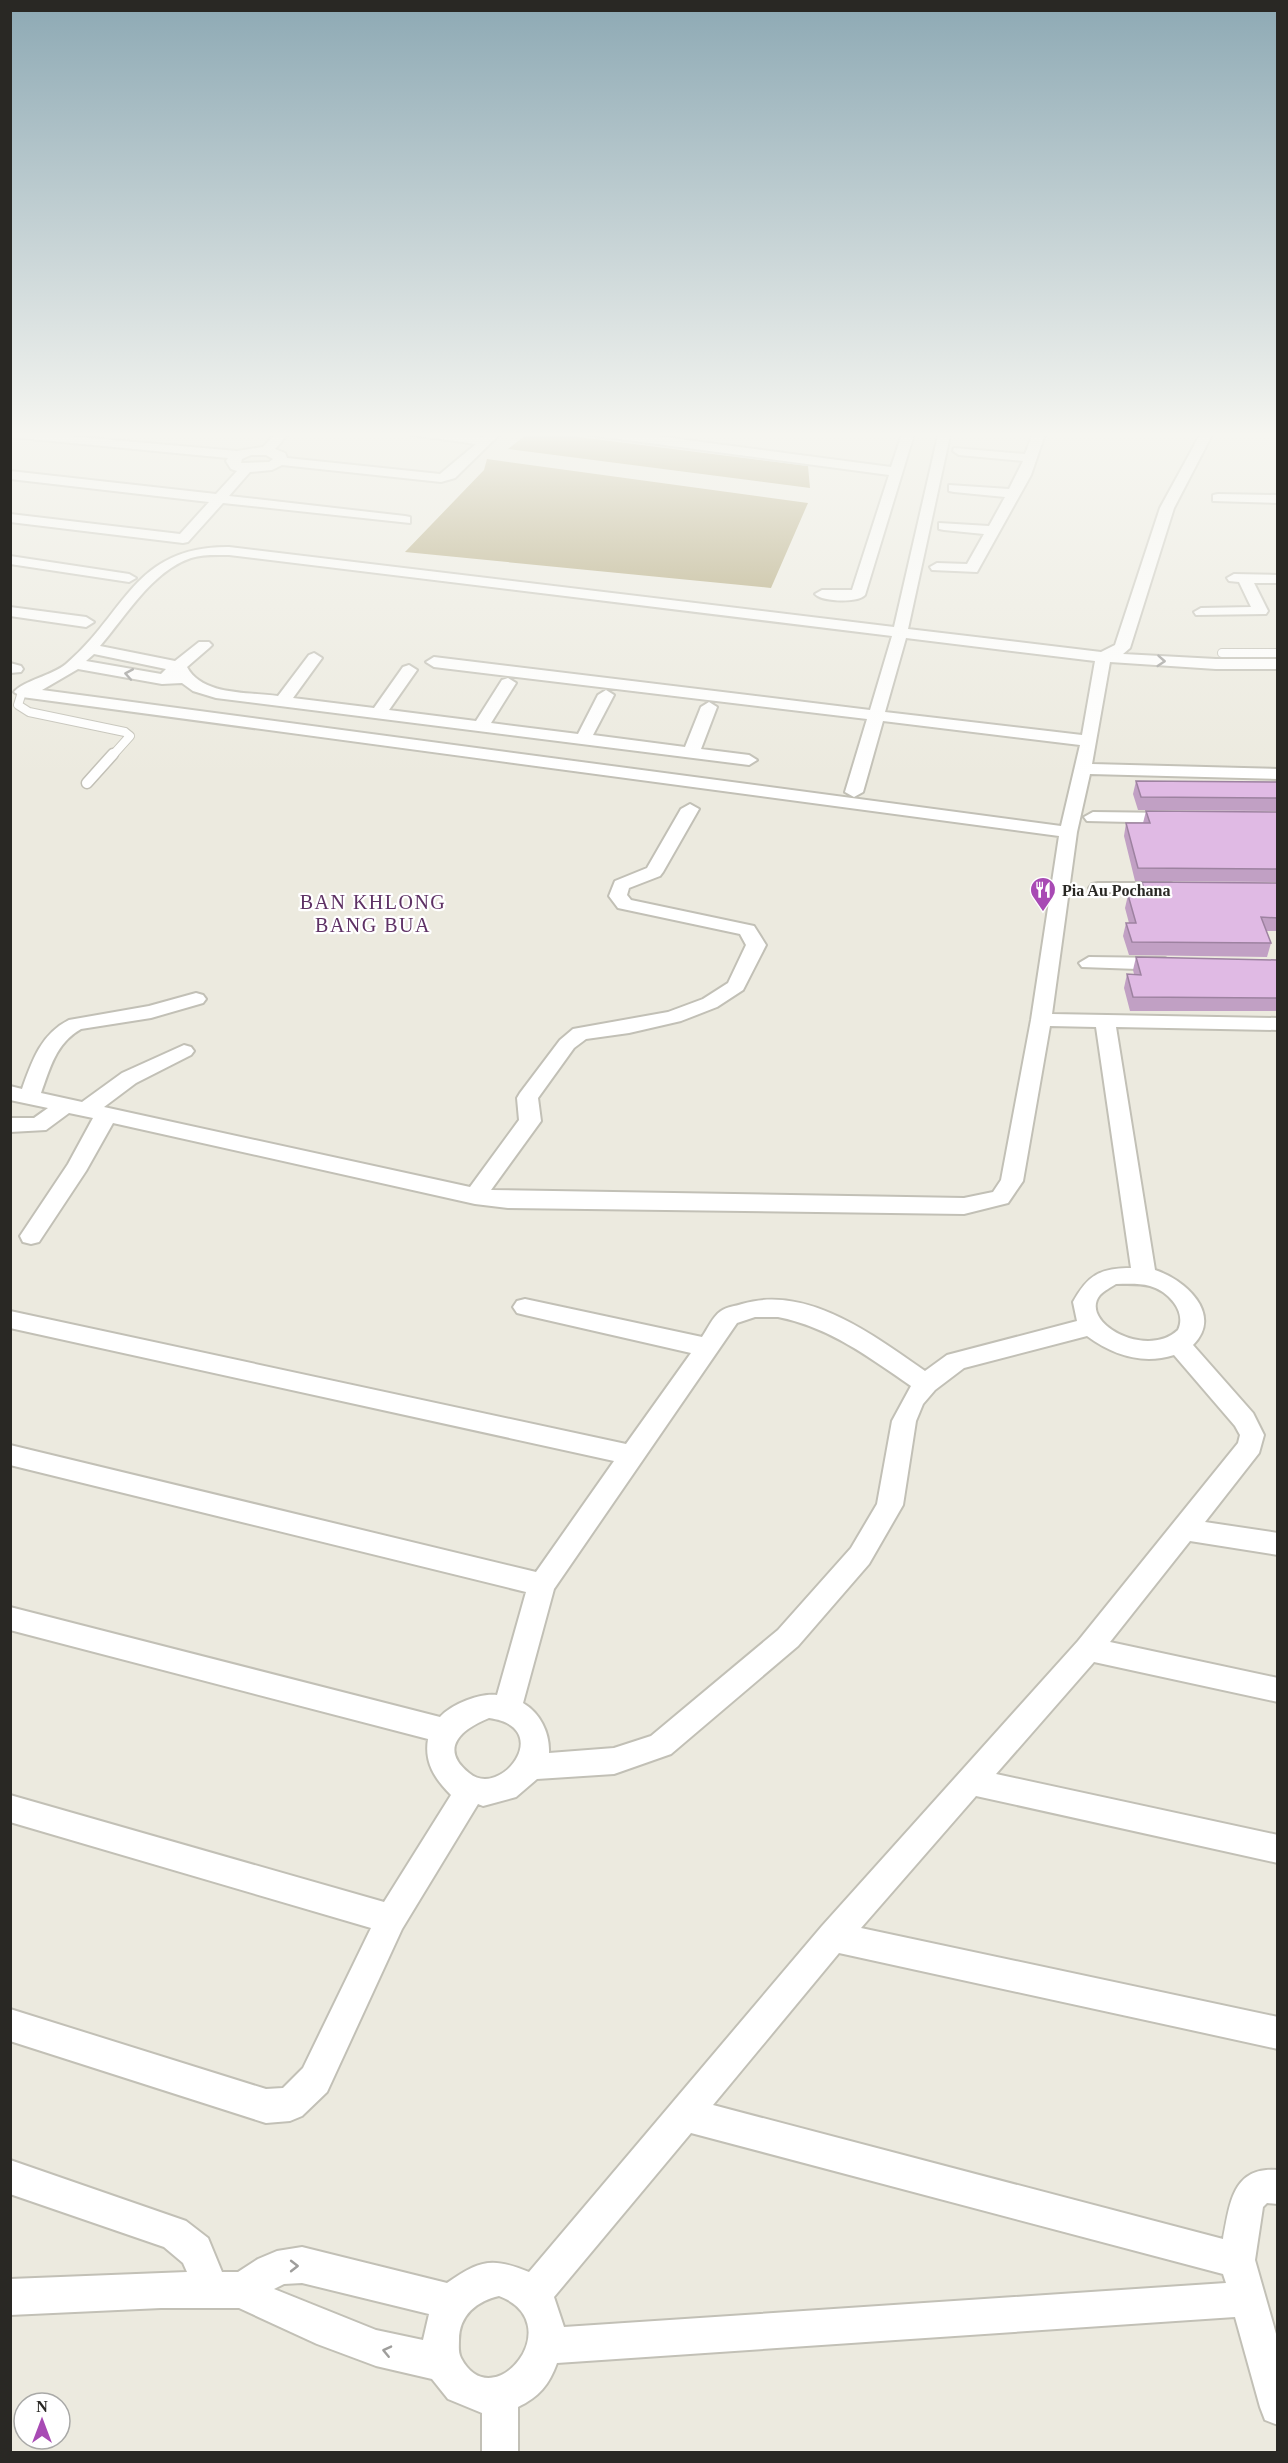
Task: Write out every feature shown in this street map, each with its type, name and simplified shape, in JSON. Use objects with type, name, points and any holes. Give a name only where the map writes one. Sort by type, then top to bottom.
[{"type":"street","points":[[236,546],[360,562]]},
{"type":"street","points":[[822,594],[858,595],[874,546]]},
{"type":"street","points":[[854,792],[900,633],[919,546]]},
{"type":"street","points":[[937,567],[972,569],[985,546]]},
{"type":"street","points":[[1103,657],[1122,648],[1154,546]]},
{"type":"street","points":[[16,691],[55,677],[74,664],[127,602],[169,564],[185,555],[207,551],[241,552],[1103,657],[1216,664],[1278,664]]},
{"type":"street","points":[[10,560],[129,578]]},
{"type":"street","points":[[1201,612],[1262,611],[1238,578],[1278,579]]},
{"type":"street","points":[[10,611],[86,622]]},
{"type":"street","points":[[74,664],[162,679],[181,672],[204,645]]},
{"type":"street","points":[[89,648],[181,672],[206,691],[749,760]]},
{"type":"street","points":[[196,999],[151,1012],[76,1024],[66,1028],[49,1046],[20,1095],[475,1197],[508,1200],[964,1206],[1000,1198],[1012,1181],[1041,1020],[1068,832],[1089,741],[1103,657]]},
{"type":"street","points":[[282,701],[314,658]]},
{"type":"street","points":[[434,662],[876,713],[1089,741]]},
{"type":"street","points":[[380,713],[409,669]]},
{"type":"street","points":[[481,726],[508,683]]},
{"type":"street","points":[[16,691],[1068,832]]},
{"type":"street","points":[[583,739],[606,696]]},
{"type":"street","points":[[691,753],[709,707]]},
{"type":"street","points":[[1082,769],[1278,774]]},
{"type":"street","points":[[475,1197],[530,1121],[527,1098],[567,1044],[580,1033],[629,1027],[674,1017],[710,1003],[736,986],[756,945],[747,930],[625,904],[618,896],[621,885],[654,872],[690,809]]},
{"type":"street","points":[[1093,817],[1197,818]]},
{"type":"street","points":[[1098,888],[1194,888]]},
{"type":"street","points":[[1089,963],[1183,964]]},
{"type":"street","points":[[1041,1020],[1278,1024]]},
{"type":"street","points":[[1105,1021],[1144,1276]]},
{"type":"street","points":[[10,1125],[39,1125],[87,1109],[129,1078],[184,1052]]},
{"type":"street","points":[[31,1236],[78,1166],[95,1131],[87,1109]]},
{"type":"street","points":[[1111,1276],[1144,1276],[1175,1289],[1186,1300],[1192,1312],[1193,1324],[1188,1335],[1178,1344],[1164,1350],[1132,1350],[1102,1336],[1092,1326],[1085,1314],[1084,1302],[1088,1291],[1098,1282],[1111,1276]]},
{"type":"street","points":[[525,1307],[706,1347]]},
{"type":"street","points":[[507,1709],[542,1585],[729,1317],[755,1309],[801,1312],[844,1332],[926,1384]]},
{"type":"street","points":[[10,1319],[631,1455]]},
{"type":"street","points":[[531,1766],[602,1765],[639,1756],[661,1745],[788,1638],[860,1556],[890,1505],[904,1421],[914,1400],[926,1384],[956,1361],[1092,1326]]},
{"type":"street","points":[[534,2294],[687,2115],[833,1937],[1088,1649],[1250,1446],[1252,1435],[1244,1420],[1178,1344]]},
{"type":"street","points":[[10,1455],[542,1585]]},
{"type":"street","points":[[1184,1529],[1278,1544]]},
{"type":"street","points":[[10,1618],[444,1731]]},
{"type":"street","points":[[1088,1649],[1278,1690]]},
{"type":"street","points":[[489,1706],[507,1709],[523,1718],[533,1732],[536,1749],[531,1766],[520,1779],[505,1788],[488,1792],[470,1791],[453,1781],[441,1767],[438,1749],[444,1731],[455,1718],[471,1709],[489,1706]]},
{"type":"street","points":[[972,1782],[1278,1849]]},
{"type":"street","points":[[10,2025],[266,2106],[290,2104],[315,2080],[391,1919],[470,1791]]},
{"type":"street","points":[[10,1808],[391,1919]]},
{"type":"street","points":[[833,1937],[1278,2033]]},
{"type":"street","points":[[687,2115],[1237,2260]]},
{"type":"street","points":[[10,2177],[174,2233],[194,2246],[201,2258],[209,2291]]},
{"type":"street","points":[[1278,2187],[1265,2186],[1253,2192],[1247,2203],[1237,2260],[1246,2299],[1278,2407]]},
{"type":"street","points":[[244,2290],[265,2272],[279,2266],[302,2265],[452,2302]]},
{"type":"street","points":[[486,2278],[512,2280],[524,2285],[534,2294],[543,2310],[547,2328],[546,2346],[540,2364],[530,2378],[516,2389],[500,2395],[483,2395],[467,2390],[454,2378],[444,2363],[440,2332],[452,2302],[461,2291],[486,2278]]},
{"type":"street","points":[[10,2297],[161,2290],[244,2290],[260,2301],[376,2348],[444,2363]]},
{"type":"street","points":[[546,2346],[1246,2299]]},
{"type":"street","points":[[500,2395],[500,2452]]},
{"type":"lane","points":[[1222,653],[1278,653]]},
{"type":"lane","points":[[16,691],[18,705],[29,712],[125,732],[130,736],[87,783]]},
{"type":"shaded area","points":[[411,546],[789,546],[771,588],[405,552]]},
{"type":"building","points":[[1136,781],[1278,782],[1278,798],[1141,797]]},
{"type":"building","points":[[1146,811],[1278,812],[1278,869],[1138,868],[1126,823],[1150,823]]},
{"type":"building","points":[[1142,882],[1278,883],[1278,918],[1261,917],[1271,943],[1132,942],[1126,923],[1136,923],[1128,895],[1146,895]]},
{"type":"building","points":[[1136,957],[1277,960],[1278,998],[1133,997],[1127,974],[1141,975]]},
{"type":"place","name":"Pia Au Pochana","points":[[1043,913]]},
{"type":"district","name":"BAN KHLONG BANG BUA","points":[[373,914]]}]
